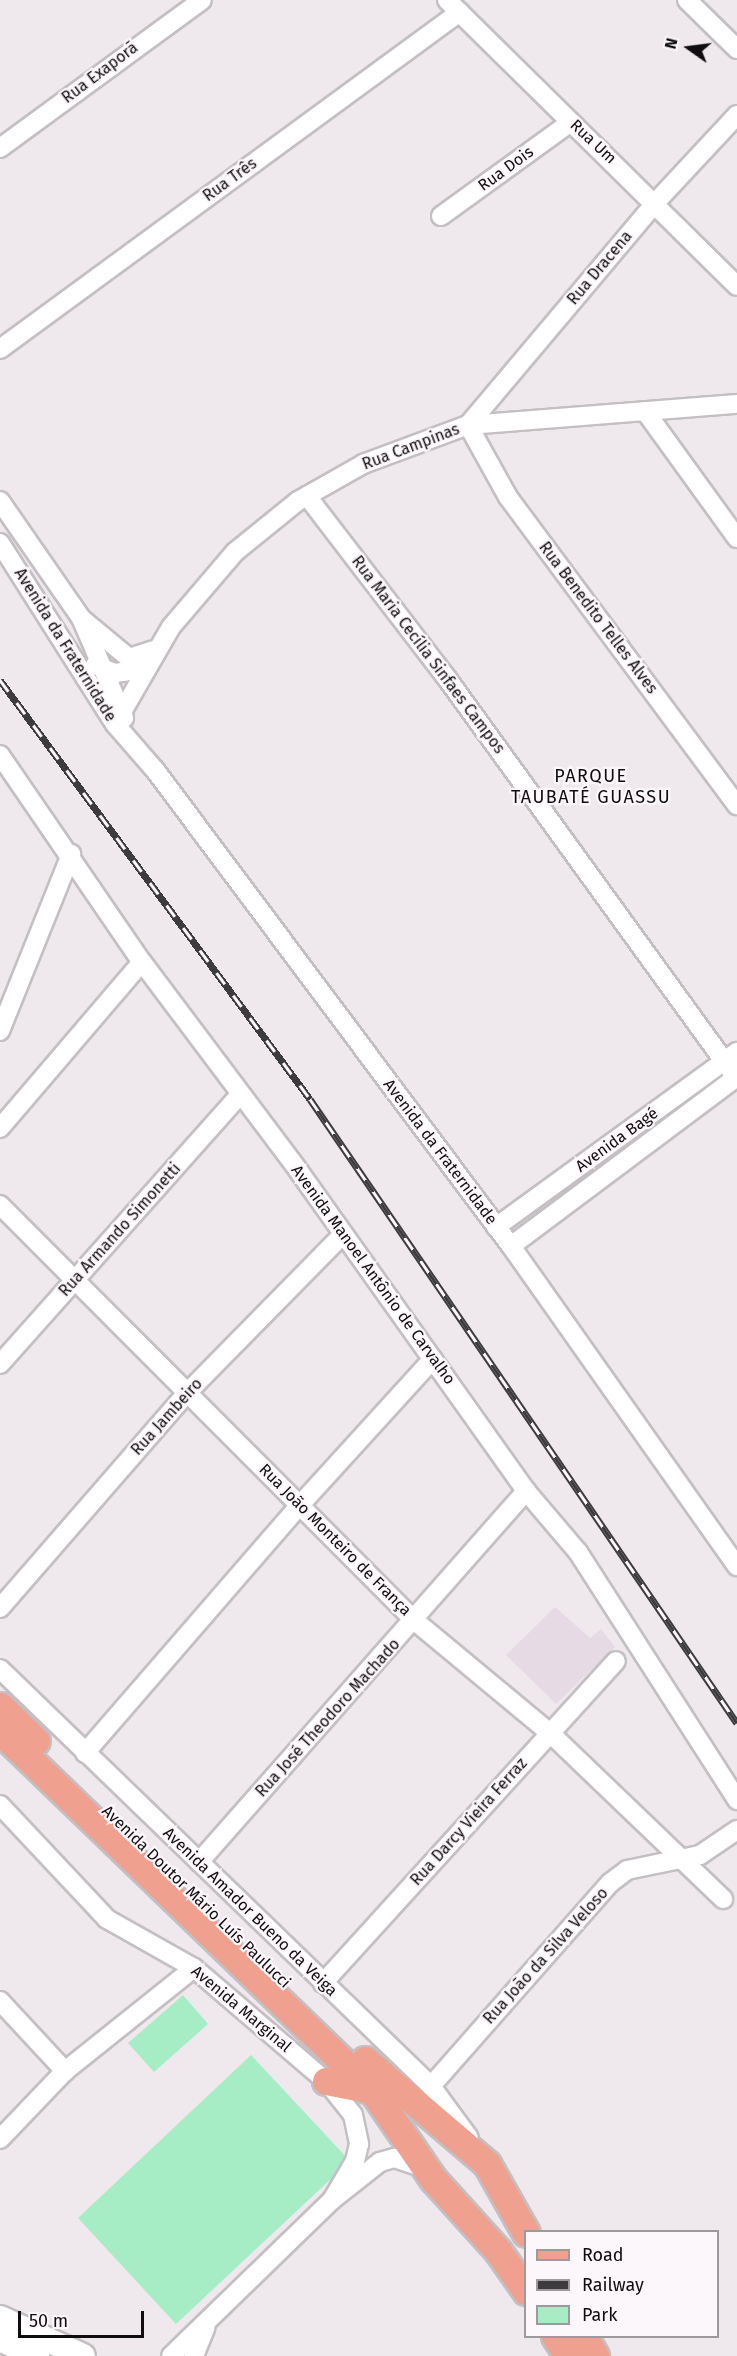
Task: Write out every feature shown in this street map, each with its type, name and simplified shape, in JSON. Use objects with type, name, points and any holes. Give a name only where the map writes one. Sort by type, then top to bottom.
[{"type":"main road","name":"Avenida Doutor Mário Luís Paulucci","points":[[0,1706],[382,2089]]},
{"type":"main road","name":"Avenida Doutor Mário Luís Paulucci","points":[[0,1731],[382,2089]]},
{"type":"main road","points":[[326,2081],[382,2089],[487,2164],[512,2206],[524,2232]]},
{"type":"main road","points":[[382,2089],[431,2174],[471,2220],[524,2290]]},
{"type":"main road","points":[[431,2174],[462,2146]]},
{"type":"main road","points":[[471,2220],[491,2222],[512,2206]]},
{"type":"main road","points":[[0,2318],[83,2356]]},
{"type":"main road","points":[[557,2338],[584,2349]]},
{"type":"main road","points":[[0,2339],[37,2356]]},
{"type":"street","name":"Rua Exaporã","points":[[0,148],[202,0]]},
{"type":"street","points":[[687,0],[737,49]]},
{"type":"street","name":"Rua Um","points":[[454,6],[656,202],[737,286]]},
{"type":"street","name":"Rua Três","points":[[0,349],[454,6]]},
{"type":"street","name":"Rua Dracena","points":[[468,425],[656,202],[737,115]]},
{"type":"street","name":"Rua Dois","points":[[441,216],[571,122]]},
{"type":"street","name":"Rua Campinas","points":[[118,718],[158,648],[235,552],[307,496],[363,464],[468,425],[737,404]]},
{"type":"street","points":[[645,411],[737,538]]},
{"type":"street","name":"Rua Benedito Telles Alves","points":[[468,425],[508,497],[737,805]]},
{"type":"street","name":"Rua Maria Cecília Sinfaes Campos","points":[[307,496],[731,1057],[737,1078]]},
{"type":"street","name":"Avenida da Fraternidade","points":[[0,501],[81,618],[118,718]]},
{"type":"street","name":"Avenida da Fraternidade","points":[[0,543],[134,745],[511,1246],[737,1566]]},
{"type":"street","points":[[35,596],[77,649],[102,671],[144,669]]},
{"type":"street","points":[[81,618],[129,658],[158,648]]},
{"type":"street","name":"Avenida Manoel Antônio de Carvalho","points":[[0,755],[142,962],[344,1234],[526,1491],[578,1552],[618,1609],[737,1800]]},
{"type":"street","points":[[0,1031],[70,854]]},
{"type":"street","points":[[0,1128],[142,962]]},
{"type":"street","name":"Avenida Bagé","points":[[496,1227],[731,1057]]},
{"type":"street","name":"Avenida Bagé","points":[[511,1246],[737,1078]]},
{"type":"street","name":"Rua Armando Simonetti","points":[[0,1364],[240,1095]]},
{"type":"street","name":"Rua João Monteiro de França","points":[[0,1205],[416,1621],[550,1733],[681,1862],[723,1899]]},
{"type":"street","name":"Rua Jambeiro","points":[[0,1608],[187,1392],[344,1234]]},
{"type":"street","points":[[86,1753],[300,1505],[433,1359]]},
{"type":"street","name":"Rua José Theodoro Machado","points":[[199,1862],[416,1621],[526,1491]]},
{"type":"street","name":"Rua Darcy Vieira Ferraz","points":[[323,1983],[616,1661]]},
{"type":"street","name":"Avenida Amador Bueno da Veiga","points":[[0,1669],[431,2086],[487,2164]]},
{"type":"street","name":"Avenida Marginal","points":[[0,1805],[107,1919],[194,1968],[326,2081],[353,2115],[358,2144],[355,2161],[333,2200]]},
{"type":"street","points":[[681,1862],[737,1830]]},
{"type":"street","name":"Rua João da Silva Veloso","points":[[431,2086],[610,1884],[627,1870],[681,1862]]},
{"type":"street","points":[[0,2139],[65,2071],[194,1968]]},
{"type":"street","points":[[0,2001],[65,2071]]},
{"type":"street","points":[[171,2356],[333,2200],[380,2162],[394,2158],[431,2174]]},
{"type":"street","points":[[194,2356],[213,2315]]},
{"type":"shaded area","points":[[555,1607],[590,1638],[601,1629],[615,1647],[556,1704],[506,1655]]},
{"type":"green space","points":[[183,1995],[208,2024],[154,2072],[128,2043]]},
{"type":"green space","points":[[251,2055],[350,2161],[176,2324],[78,2218]]},
{"type":"railway","points":[[0,680],[310,1099],[737,1723]]},
{"type":"district","name":"PARQUE TAUBATÉ GUASSU","points":[[591,787]]}]
